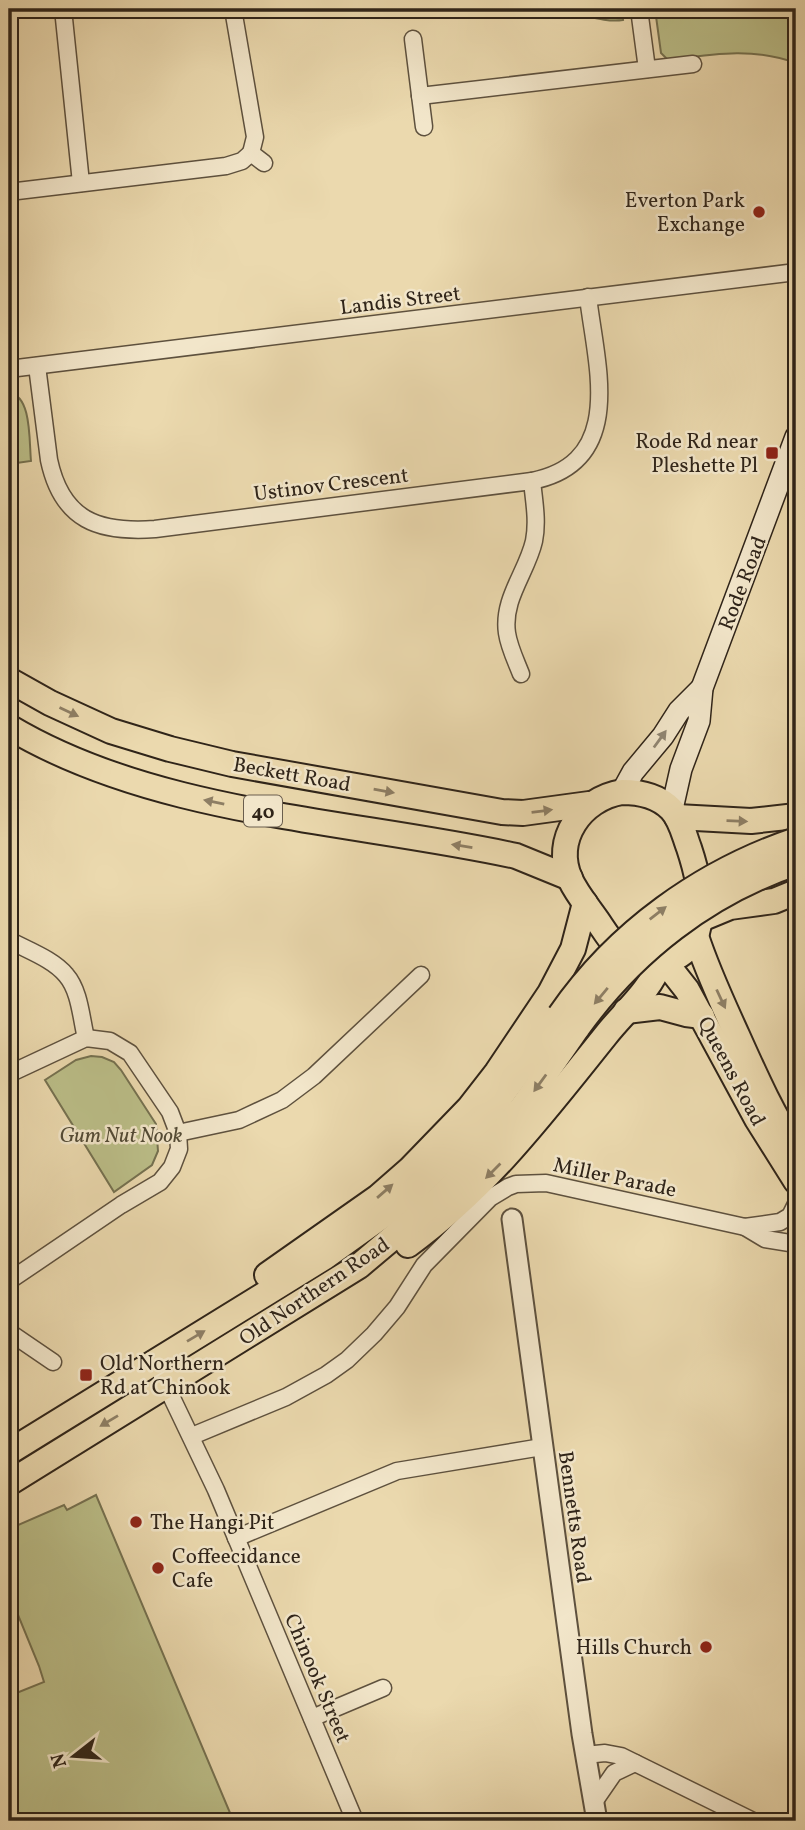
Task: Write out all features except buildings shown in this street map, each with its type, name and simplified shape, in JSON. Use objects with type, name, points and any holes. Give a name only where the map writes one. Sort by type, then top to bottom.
[{"type":"main road","name":"Rode Road","points":[[674,813],[681,769],[699,721],[702,688],[796,438]]},
{"type":"main road","name":"Beckett Road","points":[[9,680],[50,703],[111,731],[232,764],[502,812],[535,812],[589,804]]},
{"type":"main road","name":"Rode Road","points":[[622,792],[679,711],[702,688]]},
{"type":"main road","name":"Beckett Road","points":[[9,726],[52,750],[103,771],[167,792],[509,854],[570,878]]},
{"type":"main road","name":"40","points":[[589,804],[613,793],[622,792]]},
{"type":"main road","points":[[589,804],[573,822],[569,832],[566,855],[570,878],[620,951],[636,961],[647,964],[662,963],[687,949],[698,928],[701,905],[695,871],[674,813],[662,802],[643,794],[622,792]]},
{"type":"main road","points":[[674,813],[751,821],[796,816]]},
{"type":"main road","name":"Old Northern Road","points":[[9,1483],[359,1266],[441,1196],[523,1106],[569,1021],[576,993],[625,940],[687,891],[748,858],[796,840]]},
{"type":"main road","name":"Old Northern Road","points":[[9,1452],[358,1235],[425,1180],[486,1117],[569,1021],[598,999],[621,973],[664,935],[725,894],[755,878],[796,863]]},
{"type":"main road","points":[[698,928],[730,907],[774,901],[796,892]]},
{"type":"main road","points":[[238,1310],[257,1281],[378,1197],[410,1169],[469,1108],[497,1072],[550,993],[573,949],[585,903]]},
{"type":"main road","name":"Queens Road","points":[[698,928],[705,965],[772,1111],[796,1150]]},
{"type":"main road","points":[[325,1289],[359,1280],[439,1223],[466,1198],[532,1128],[654,979],[662,963]]},
{"type":"main road","name":"Queens Road","points":[[662,963],[687,990],[757,1119],[796,1181]]},
{"type":"main road","points":[[626,1011],[660,1007],[702,1016]]},
{"type":"street","points":[[62,9],[81,183]]},
{"type":"street","points":[[9,192],[226,166],[258,158],[233,9]]},
{"type":"street","points":[[639,9],[647,69]]},
{"type":"street","points":[[413,39],[424,127]]},
{"type":"street","points":[[420,96],[693,64]]},
{"type":"street","name":"Landis Street","points":[[9,369],[796,272]]},
{"type":"street","name":"Ustinov Crescent","points":[[37,366],[49,460],[56,486],[71,508],[81,516],[107,528],[155,529],[532,481],[569,466],[586,448],[599,415],[588,297]]},
{"type":"street","points":[[521,674],[507,634],[506,615],[536,532],[532,481]]},
{"type":"street","points":[[9,940],[45,959],[66,974],[78,1001],[86,1038]]},
{"type":"street","points":[[178,1133],[239,1120],[282,1100],[314,1076],[421,975]]},
{"type":"street","points":[[9,1074],[86,1038],[110,1041],[130,1053],[170,1112],[178,1133],[179,1149],[172,1167],[160,1182],[121,1205],[9,1281]]},
{"type":"street","name":"Miller Parade","points":[[192,1436],[304,1388],[347,1360],[386,1321],[434,1253],[490,1198],[508,1187],[526,1182],[546,1183],[745,1227],[765,1239],[796,1244]]},
{"type":"street","name":"Miller Parade","points":[[745,1227],[780,1222],[790,1216],[796,1204]]},
{"type":"street","name":"Bennetts Road","points":[[512,1219],[585,1755],[596,1812]]},
{"type":"street","points":[[9,1332],[53,1362]]},
{"type":"street","name":"Chinook Street","points":[[154,1362],[192,1436],[355,1821]]},
{"type":"street","points":[[236,1538],[397,1471],[542,1447]]},
{"type":"street","points":[[312,1718],[383,1688]]},
{"type":"street","points":[[585,1755],[605,1753],[621,1756],[753,1821]]},
{"type":"street","points":[[596,1812],[614,1773],[635,1763]]},
{"type":"green space","points":[[492,9],[622,9],[623,20],[607,20],[558,11],[517,12]]},
{"type":"green space","points":[[655,9],[796,9],[796,63],[748,53],[668,60],[661,53]]},
{"type":"green space","points":[[9,393],[22,402],[26,410],[31,461],[9,464]]},
{"type":"green space","name":"Gum Nut Nook","points":[[91,1056],[114,1062],[156,1124],[158,1151],[152,1165],[114,1192],[45,1080],[76,1060]]},
{"type":"green space","points":[[96,1495],[233,1820],[240,1818],[242,1821],[9,1821],[9,1696],[44,1682],[9,1593],[9,1529],[64,1505],[67,1510]]},
{"type":"place","name":"Everton Park Exchange","points":[[759,212]]},
{"type":"place","name":"Rode Rd near Pleshette Pl","points":[[772,453]]},
{"type":"place","name":"Old Northern Rd at Chinook","points":[[86,1375]]},
{"type":"place","name":"The Hangi Pit","points":[[136,1522]]},
{"type":"place","name":"Coffeecidance Cafe","points":[[158,1568]]},
{"type":"place","name":"Hills Church","points":[[706,1647]]}]
